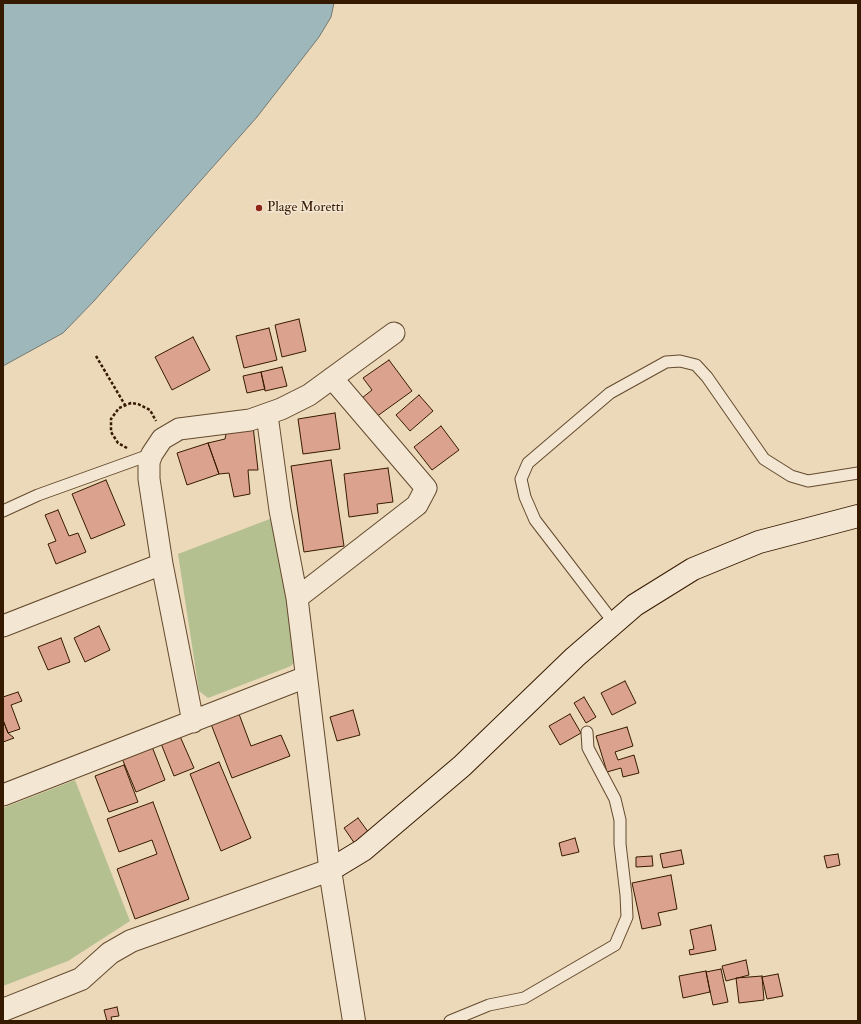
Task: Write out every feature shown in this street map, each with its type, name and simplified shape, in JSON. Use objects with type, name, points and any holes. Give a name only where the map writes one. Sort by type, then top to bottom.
[{"type":"main road","points":[[3,1010],[81,979],[110,953],[131,940],[330,870],[363,850],[462,766],[575,656],[635,605],[693,569],[760,542],[848,517],[858,516]]},
{"type":"main road","points":[[330,870],[354,1021]]},
{"type":"street","points":[[193,722],[162,564],[149,479],[149,462],[153,450],[179,429],[233,423],[267,415],[309,395],[394,333]]},
{"type":"street","points":[[297,598],[417,505],[426,488],[332,378]]},
{"type":"street","points":[[267,415],[280,510],[297,598],[330,870]]},
{"type":"street","points":[[3,626],[162,564]]},
{"type":"street","points":[[3,795],[306,677]]},
{"type":"lane","points":[[614,624],[535,520],[525,497],[521,479],[528,463],[610,393],[666,362],[680,360],[696,365],[707,377],[764,459],[791,476],[808,481],[858,473]]},
{"type":"lane","points":[[3,511],[38,495],[153,450]]},
{"type":"lane","points":[[450,1021],[489,1006],[524,998],[615,945],[627,917],[620,844],[620,820],[615,799],[588,748],[587,732]]},
{"type":"path","points":[[96,356],[125,405]]},
{"type":"path","points":[[138,404],[150,410],[153,450],[118,443],[111,432],[111,419],[114,413],[125,405],[138,404]]},
{"type":"green space","points":[[275,517],[297,659],[291,666],[208,698],[199,691],[178,554]]},
{"type":"green space","points":[[75,780],[130,921],[68,961],[3,986],[3,808]]},
{"type":"water","points":[[3,3],[334,3],[331,17],[319,37],[257,117],[94,301],[63,333],[3,366]]},
{"type":"building","points":[[299,319],[306,351],[282,357],[275,325]]},
{"type":"building","points":[[269,328],[277,360],[244,368],[236,336]]},
{"type":"building","points":[[193,337],[210,370],[172,390],[155,357]]},
{"type":"building","points":[[389,360],[412,391],[376,417],[362,398],[372,390],[363,378]]},
{"type":"building","points":[[282,367],[287,386],[265,391],[261,372]]},
{"type":"building","points":[[261,372],[265,389],[247,393],[243,376]]},
{"type":"building","points":[[419,395],[433,411],[410,431],[396,415]]},
{"type":"building","points":[[335,413],[340,449],[303,454],[298,419]]},
{"type":"building","points":[[253,426],[258,470],[248,470],[250,494],[234,497],[229,473],[219,474],[208,443],[225,439],[227,429]]},
{"type":"building","points":[[441,426],[459,450],[432,470],[414,447]]},
{"type":"building","points":[[208,443],[219,474],[187,485],[177,453]]},
{"type":"building","points":[[331,460],[344,546],[304,552],[291,466]]},
{"type":"building","points":[[388,468],[393,502],[377,504],[378,513],[349,517],[344,474]]},
{"type":"building","points":[[106,480],[125,525],[91,539],[72,494]]},
{"type":"building","points":[[58,510],[69,536],[78,533],[86,552],[56,564],[48,544],[56,541],[45,515]]},
{"type":"building","points":[[99,626],[110,650],[85,662],[74,638]]},
{"type":"building","points":[[61,638],[70,662],[48,670],[38,647]]},
{"type":"building","points":[[625,681],[636,703],[612,715],[601,693]]},
{"type":"building","points":[[18,692],[22,701],[11,705],[20,729],[8,733],[3,720],[3,697]]},
{"type":"building","points":[[584,697],[596,717],[586,723],[574,703]]},
{"type":"building","points":[[353,710],[360,735],[337,741],[330,717]]},
{"type":"building","points":[[239,714],[251,746],[281,735],[290,756],[232,778],[211,724]]},
{"type":"building","points":[[570,714],[581,733],[560,745],[549,726]]},
{"type":"building","points":[[3,720],[8,733],[14,738],[3,742]]},
{"type":"building","points":[[627,727],[633,746],[615,752],[618,760],[634,755],[639,773],[623,777],[621,768],[607,772],[596,736]]},
{"type":"building","points":[[179,734],[194,768],[174,776],[160,741]]},
{"type":"building","points":[[151,744],[165,780],[136,792],[121,756]]},
{"type":"building","points":[[219,762],[251,838],[221,851],[190,774]]},
{"type":"building","points":[[124,765],[138,802],[109,812],[95,776]]},
{"type":"building","points":[[153,802],[189,899],[135,919],[117,869],[157,854],[152,840],[119,852],[107,819]]},
{"type":"building","points":[[358,818],[369,833],[355,844],[344,828]]},
{"type":"building","points":[[575,838],[579,852],[562,856],[559,843]]},
{"type":"building","points":[[681,850],[684,864],[663,868],[660,854]]},
{"type":"building","points":[[838,854],[840,865],[827,868],[824,856]]},
{"type":"building","points":[[652,856],[653,866],[636,867],[636,857]]},
{"type":"building","points":[[671,875],[677,909],[658,913],[661,925],[642,929],[632,883]]},
{"type":"building","points":[[711,925],[716,950],[690,955],[689,950],[694,949],[690,930]]},
{"type":"building","points":[[746,960],[749,975],[726,981],[722,966]]},
{"type":"building","points":[[721,969],[728,1002],[713,1005],[706,972]]},
{"type":"building","points":[[706,971],[710,992],[683,998],[679,976]]},
{"type":"building","points":[[778,974],[783,996],[767,999],[762,977]]},
{"type":"building","points":[[762,976],[764,1000],[739,1003],[736,978]]},
{"type":"building","points":[[117,1007],[119,1016],[111,1017],[112,1021],[107,1021],[104,1010]]},
{"type":"place","name":"Plage Moretti","points":[[259,208]]}]
